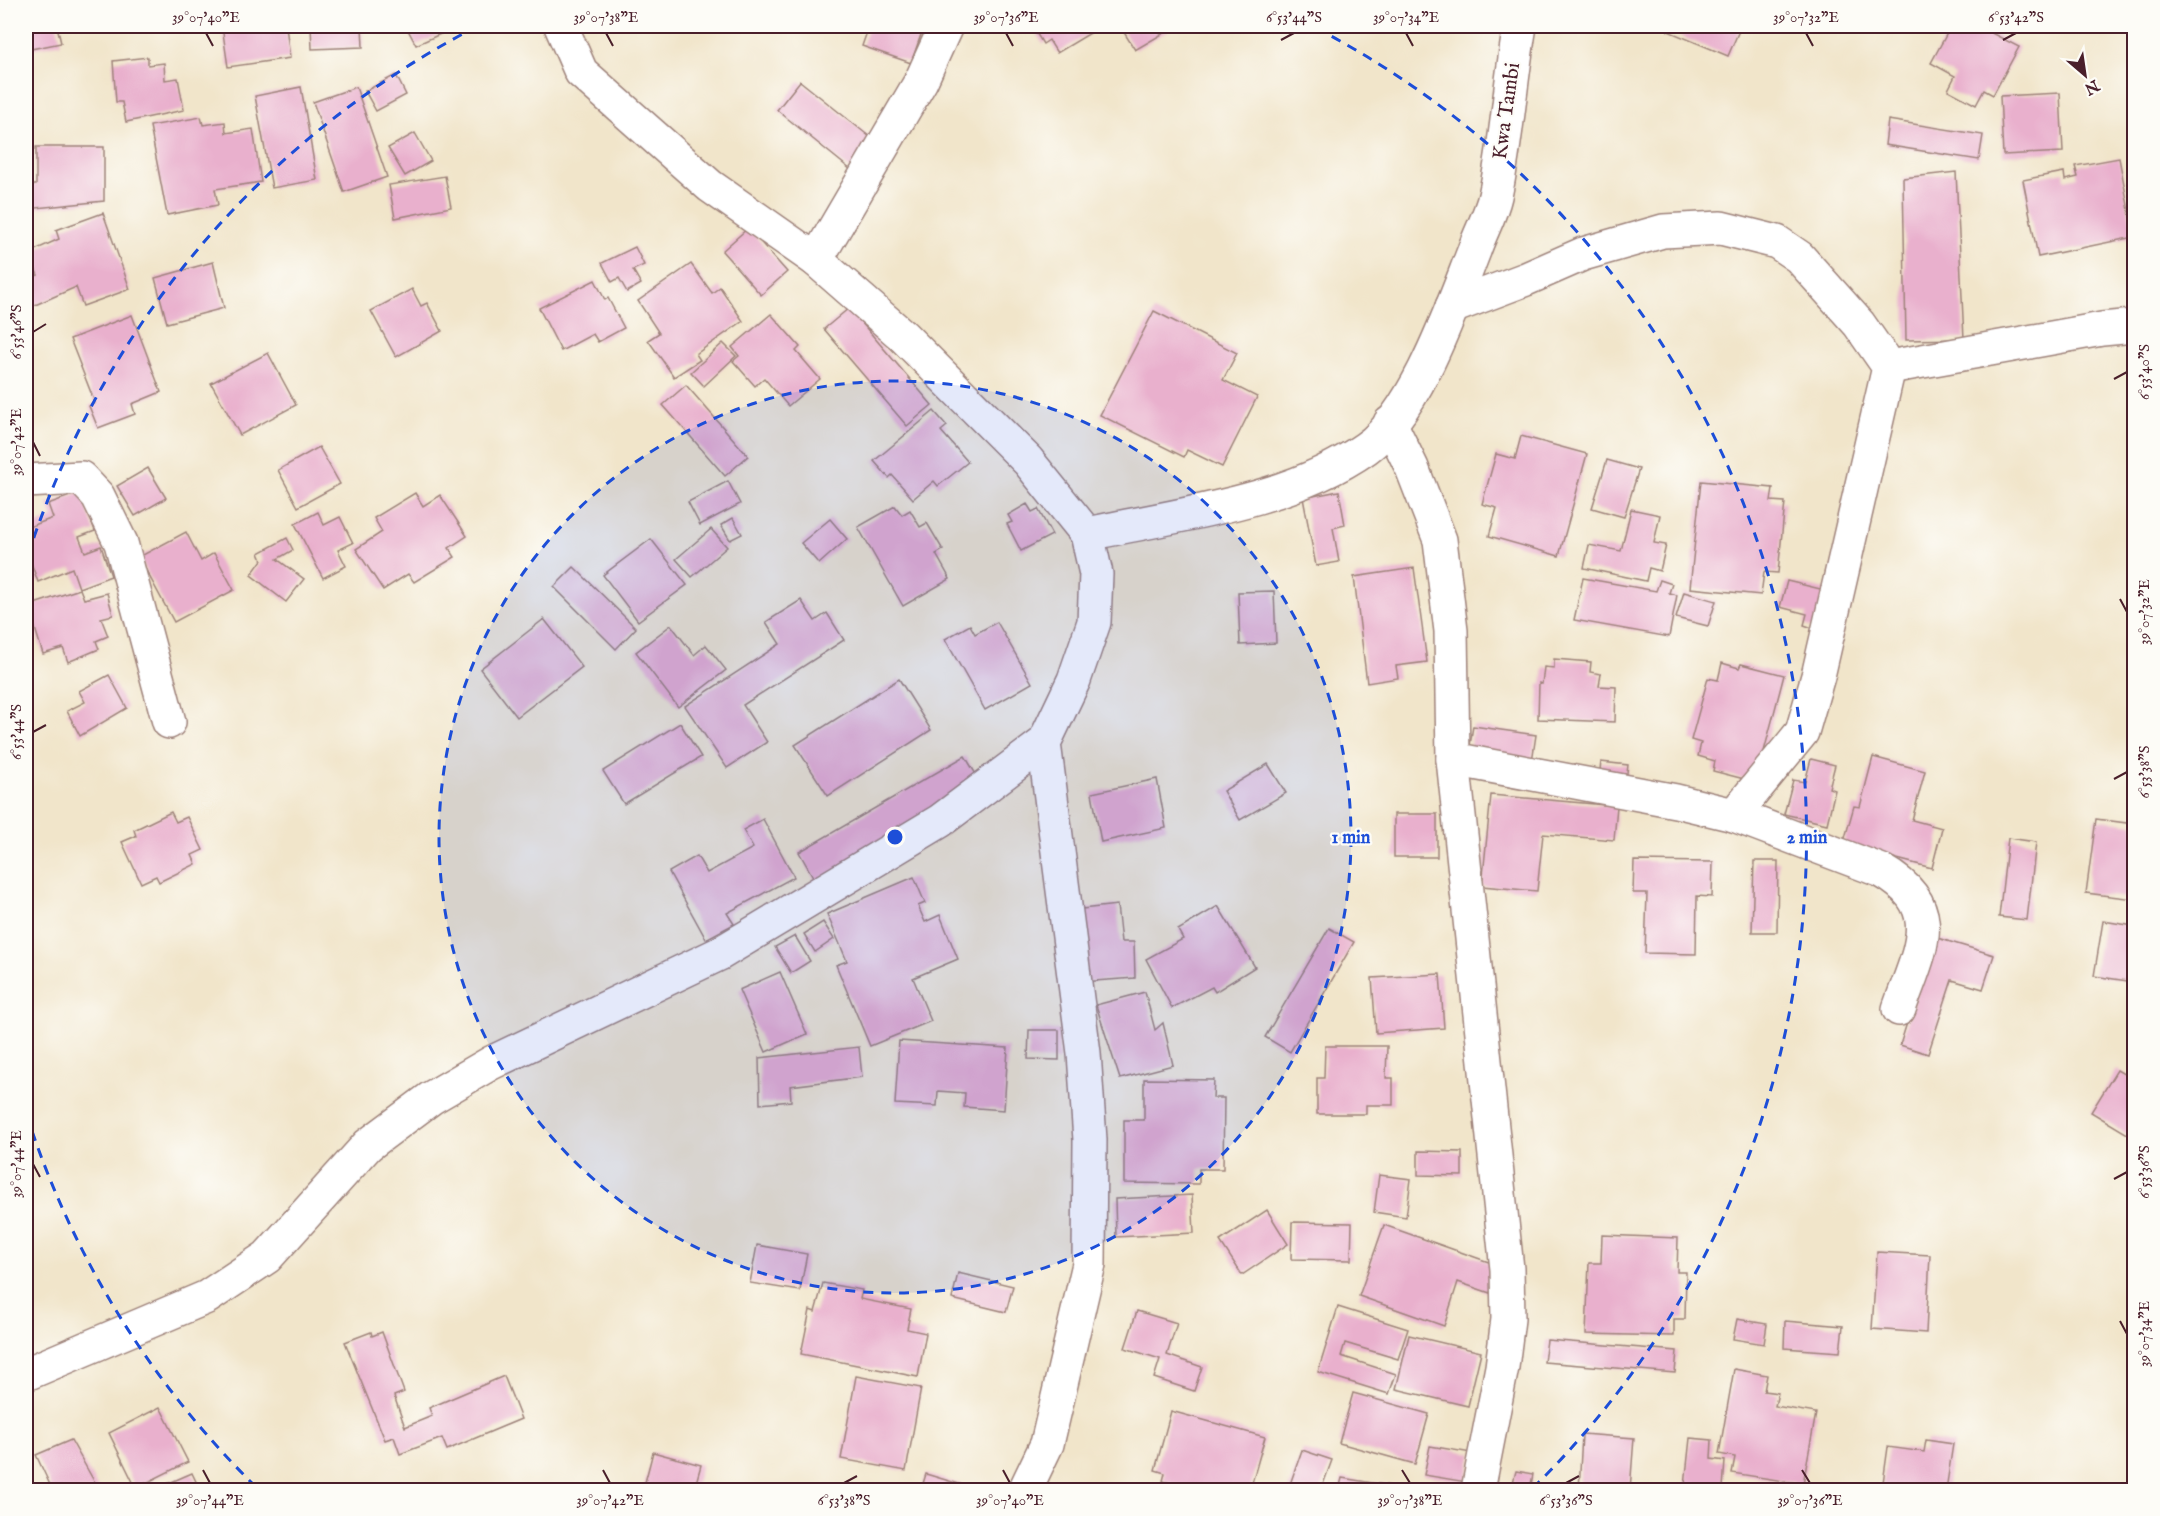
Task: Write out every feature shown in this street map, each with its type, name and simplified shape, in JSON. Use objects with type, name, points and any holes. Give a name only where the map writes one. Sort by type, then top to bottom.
[{"type":"street","points":[[26,1374],[207,1297],[267,1257],[368,1145],[432,1098],[491,1063],[719,954],[940,821],[1044,743],[1074,680],[1094,622],[1096,574],[1087,534],[1028,461],[903,336],[816,260],[710,186],[581,72],[561,26]]},
{"type":"street","points":[[816,260],[921,81],[946,26]]},
{"type":"street","name":"Kwa Tambi","points":[[1087,534],[1229,504],[1287,486],[1333,468],[1368,447],[1390,423],[1420,375],[1452,307],[1494,197],[1520,26]]},
{"type":"street","points":[[1452,307],[1583,254],[1663,231],[1721,228],[1777,242],[1799,257],[1859,324],[1889,367],[1818,676],[1802,732],[1734,815]]},
{"type":"street","points":[[1889,367],[2102,329],[2134,326]]},
{"type":"street","points":[[1390,423],[1412,468],[1440,540],[1451,631],[1453,759],[1507,1269],[1509,1319],[1478,1491]]},
{"type":"street","points":[[26,480],[81,478],[98,496],[121,543],[169,722]]},
{"type":"street","points":[[1025,1491],[1047,1444],[1089,1264],[1090,1140],[1084,1053],[1044,743]]},
{"type":"street","points":[[1453,759],[1676,801],[1734,815],[1882,871],[1904,884],[1918,902],[1923,918],[1921,942],[1899,1009]]},
{"type":"building","points":[[26,26],[57,26],[61,43],[26,50]]},
{"type":"building","points":[[222,26],[286,26],[290,58],[228,67]]},
{"type":"building","points":[[311,26],[362,26],[363,47],[312,49]]},
{"type":"building","points":[[406,26],[458,26],[416,45]]},
{"type":"building","points":[[869,26],[924,26],[911,63],[862,46]]},
{"type":"building","points":[[1032,26],[1102,26],[1057,53],[1049,40],[1043,44]]},
{"type":"building","points":[[1120,26],[1176,26],[1135,50]]},
{"type":"building","points":[[1671,26],[1741,26],[1728,56],[1668,31]]},
{"type":"building","points":[[1951,26],[1978,26],[2019,47],[1993,95],[1984,90],[1976,105],[1948,90],[1955,76],[1931,63]]},
{"type":"building","points":[[148,57],[148,65],[164,63],[165,80],[178,78],[184,110],[126,122],[122,102],[116,102],[113,61]]},
{"type":"building","points":[[396,75],[406,95],[376,111],[365,91]]},
{"type":"building","points":[[800,81],[880,145],[856,174],[777,110]]},
{"type":"building","points":[[301,87],[317,180],[272,188],[255,96]]},
{"type":"building","points":[[356,87],[387,177],[344,192],[313,102]]},
{"type":"building","points":[[2060,93],[2063,152],[2003,155],[2000,96]]},
{"type":"building","points":[[201,117],[203,125],[225,122],[226,133],[253,129],[261,182],[215,189],[218,205],[167,215],[150,126]]},
{"type":"building","points":[[1888,120],[1983,135],[1979,160],[1885,145]]},
{"type":"building","points":[[415,133],[431,161],[405,176],[388,148]]},
{"type":"building","points":[[36,147],[104,147],[104,201],[26,209],[26,155],[31,185],[36,185]]},
{"type":"building","points":[[2119,158],[2134,237],[2038,257],[2023,180],[2064,172],[2065,180],[2078,177],[2075,166]]},
{"type":"building","points":[[1956,172],[1964,339],[1906,340],[1903,178]]},
{"type":"building","points":[[445,176],[451,207],[395,218],[389,185]]},
{"type":"building","points":[[103,213],[130,289],[83,306],[76,287],[26,309],[26,280],[38,275],[28,253],[59,239],[56,230]]},
{"type":"building","points":[[748,228],[787,272],[761,295],[722,251]]},
{"type":"building","points":[[635,247],[644,265],[633,270],[641,284],[627,292],[619,278],[612,282],[602,263]]},
{"type":"building","points":[[213,262],[224,308],[167,323],[155,278]]},
{"type":"building","points":[[691,264],[712,293],[720,287],[743,321],[696,354],[700,360],[674,377],[648,340],[659,333],[638,301]]},
{"type":"building","points":[[595,280],[605,300],[608,298],[624,328],[598,342],[593,334],[561,351],[539,308]]},
{"type":"building","points":[[412,289],[421,306],[427,303],[442,331],[396,357],[371,311]]},
{"type":"building","points":[[849,308],[932,405],[907,426],[824,329]]},
{"type":"building","points":[[1154,311],[1237,353],[1223,380],[1257,397],[1222,467],[1187,450],[1184,457],[1100,415]]},
{"type":"building","points":[[771,314],[800,347],[796,351],[820,379],[788,406],[764,378],[755,386],[733,361],[739,356],[732,347]]},
{"type":"building","points":[[132,315],[161,392],[132,404],[135,414],[98,428],[89,406],[95,403],[70,339]]},
{"type":"building","points":[[723,343],[736,356],[704,386],[691,372]]},
{"type":"building","points":[[268,353],[296,405],[240,435],[211,383]]},
{"type":"building","points":[[686,385],[748,456],[725,476],[663,405]]},
{"type":"building","points":[[934,411],[947,426],[941,431],[968,462],[938,486],[934,481],[913,499],[892,475],[889,478],[874,461]]},
{"type":"building","points":[[1521,436],[1587,454],[1559,556],[1489,536],[1497,508],[1482,504],[1496,454],[1515,459]]},
{"type":"building","points":[[319,447],[340,484],[298,507],[278,470]]},
{"type":"building","points":[[1607,460],[1639,469],[1624,517],[1592,508]]},
{"type":"building","points":[[148,468],[166,498],[135,516],[117,486]]},
{"type":"building","points":[[728,481],[740,504],[700,525],[688,502]]},
{"type":"building","points":[[1701,481],[1773,488],[1771,501],[1785,502],[1778,573],[1764,572],[1761,595],[1690,588]]},
{"type":"building","points":[[1339,491],[1345,525],[1333,528],[1339,562],[1316,566],[1303,498]]},
{"type":"building","points":[[81,492],[95,531],[79,537],[85,552],[101,546],[111,576],[79,588],[72,568],[38,582],[26,549],[26,528],[53,518],[48,504]]},
{"type":"building","points":[[415,493],[423,506],[440,495],[467,536],[449,548],[455,557],[414,582],[408,574],[383,590],[356,549],[382,532],[374,518]]},
{"type":"building","points":[[1027,504],[1032,512],[1038,509],[1052,535],[1021,551],[1007,524],[1012,522],[1008,515]]},
{"type":"building","points":[[895,506],[902,515],[910,510],[920,527],[927,523],[943,550],[936,554],[950,579],[903,606],[858,527]]},
{"type":"building","points":[[1631,509],[1660,515],[1654,543],[1666,545],[1660,571],[1649,568],[1646,581],[1584,568],[1589,545],[1621,551]]},
{"type":"building","points":[[318,512],[324,525],[340,517],[353,543],[338,550],[346,566],[323,578],[295,524]]},
{"type":"building","points":[[733,518],[742,534],[730,540],[721,525]]},
{"type":"building","points":[[830,519],[847,539],[819,564],[801,543]]},
{"type":"building","points":[[711,529],[727,547],[692,577],[676,559]]},
{"type":"building","points":[[186,532],[201,561],[214,553],[234,590],[174,622],[139,557]]},
{"type":"building","points":[[287,538],[293,550],[277,559],[304,579],[286,602],[251,575],[262,560],[259,553]]},
{"type":"building","points":[[651,539],[687,585],[638,621],[603,575]]},
{"type":"building","points":[[574,567],[636,628],[616,649],[554,587]]},
{"type":"building","points":[[1414,568],[1427,662],[1396,666],[1398,678],[1367,683],[1354,577]]},
{"type":"building","points":[[1583,578],[1656,591],[1660,580],[1672,584],[1669,593],[1677,595],[1669,637],[1574,620]]},
{"type":"building","points":[[1787,581],[1833,592],[1824,632],[1804,625],[1807,614],[1780,607]]},
{"type":"building","points":[[80,589],[84,599],[107,593],[113,615],[101,618],[108,636],[96,641],[99,649],[68,662],[63,648],[43,654],[28,606]]},
{"type":"building","points":[[1274,591],[1276,643],[1240,645],[1238,592]]},
{"type":"building","points":[[1684,592],[1716,601],[1708,626],[1676,618]]},
{"type":"building","points":[[801,600],[815,621],[827,613],[844,640],[743,705],[767,742],[727,768],[685,706],[780,644],[766,622]]},
{"type":"building","points":[[544,619],[582,667],[517,717],[480,669]]},
{"type":"building","points":[[997,622],[1032,683],[985,710],[945,639],[970,625],[975,634]]},
{"type":"building","points":[[671,625],[694,655],[706,645],[726,670],[678,707],[636,652]]},
{"type":"building","points":[[1554,659],[1591,662],[1590,672],[1601,674],[1599,686],[1616,687],[1615,722],[1538,719],[1539,683],[1542,684],[1544,667],[1554,668]]},
{"type":"building","points":[[1722,663],[1739,668],[1741,664],[1784,675],[1756,782],[1713,771],[1715,761],[1698,756],[1701,743],[1691,740],[1708,678],[1718,680]]},
{"type":"building","points":[[109,675],[127,708],[80,736],[67,711],[85,702],[79,691]]},
{"type":"building","points":[[899,679],[931,730],[828,796],[795,745]]},
{"type":"building","points":[[680,723],[701,757],[624,804],[603,771]]},
{"type":"building","points":[[1473,726],[1536,735],[1531,768],[1468,759]]},
{"type":"building","points":[[965,756],[983,786],[816,882],[799,852]]},
{"type":"building","points":[[1873,757],[1925,771],[1912,820],[1942,828],[1932,868],[1843,845],[1854,806],[1860,807]]},
{"type":"building","points":[[1811,759],[1835,765],[1829,788],[1835,790],[1827,824],[1784,814],[1793,780],[1805,782]]},
{"type":"building","points":[[1601,762],[1628,765],[1626,781],[1599,778]]},
{"type":"building","points":[[1268,764],[1286,793],[1240,820],[1223,791]]},
{"type":"building","points":[[1157,779],[1166,828],[1101,842],[1092,793]]},
{"type":"building","points":[[1491,795],[1617,806],[1614,840],[1543,834],[1537,891],[1482,886]]},
{"type":"building","points":[[171,812],[176,822],[187,817],[203,850],[192,855],[196,864],[159,882],[156,876],[141,883],[122,842],[136,836],[134,830]]},
{"type":"building","points":[[1394,814],[1437,814],[1437,857],[1394,857]]},
{"type":"building","points":[[763,819],[794,877],[727,913],[734,924],[706,939],[669,872],[697,856],[707,873],[753,848],[743,830]]},
{"type":"building","points":[[2096,819],[2134,824],[2134,899],[2086,893]]},
{"type":"building","points":[[2008,838],[2036,842],[2027,920],[1999,917]]},
{"type":"building","points":[[1634,861],[1713,862],[1712,897],[1697,896],[1696,954],[1645,953],[1647,893],[1633,893]]},
{"type":"building","points":[[1754,861],[1778,861],[1777,932],[1752,932]]},
{"type":"building","points":[[914,877],[925,903],[918,906],[925,922],[940,915],[958,959],[913,978],[931,1021],[870,1046],[836,965],[847,961],[827,914]]},
{"type":"building","points":[[1117,905],[1121,942],[1134,942],[1135,978],[1081,982],[1073,910]]},
{"type":"building","points":[[1218,906],[1255,967],[1215,992],[1212,987],[1172,1008],[1146,959],[1183,939],[1178,930]]},
{"type":"building","points":[[2103,921],[2134,926],[2134,982],[2094,976]]},
{"type":"building","points":[[823,922],[834,939],[815,952],[804,934]]},
{"type":"building","points":[[1329,928],[1354,942],[1290,1052],[1265,1037]]},
{"type":"building","points":[[795,936],[810,961],[791,973],[775,947]]},
{"type":"building","points":[[1934,937],[1994,955],[1983,989],[1952,980],[1928,1054],[1900,1045]]},
{"type":"building","points":[[780,972],[807,1034],[766,1052],[739,990]]},
{"type":"building","points":[[1440,974],[1444,1028],[1376,1033],[1372,978]]},
{"type":"building","points":[[1145,992],[1155,1030],[1163,1023],[1173,1065],[1120,1079],[1096,1005]]},
{"type":"building","points":[[1029,1030],[1059,1030],[1059,1060],[1028,1059]]},
{"type":"building","points":[[899,1041],[1008,1048],[1004,1110],[964,1107],[965,1093],[938,1091],[937,1106],[895,1104]]},
{"type":"building","points":[[1325,1046],[1387,1046],[1386,1078],[1393,1078],[1393,1105],[1366,1105],[1366,1114],[1317,1114],[1317,1078],[1324,1078]]},
{"type":"building","points":[[859,1047],[862,1077],[790,1086],[791,1101],[760,1104],[759,1058]]},
{"type":"building","points":[[2117,1070],[2134,1080],[2134,1138],[2091,1112]]},
{"type":"building","points":[[1144,1079],[1214,1080],[1213,1098],[1224,1098],[1223,1169],[1199,1169],[1199,1184],[1124,1183],[1124,1120],[1144,1120]]},
{"type":"building","points":[[1418,1151],[1462,1152],[1462,1176],[1418,1175]]},
{"type":"building","points":[[1379,1175],[1411,1179],[1406,1217],[1374,1212]]},
{"type":"building","points":[[1192,1195],[1194,1233],[1116,1237],[1115,1199]]},
{"type":"building","points":[[1267,1210],[1288,1244],[1242,1275],[1220,1241]]},
{"type":"building","points":[[1292,1222],[1352,1223],[1351,1260],[1291,1259]]},
{"type":"building","points":[[1384,1225],[1500,1266],[1490,1293],[1458,1282],[1444,1326],[1359,1296]]},
{"type":"building","points":[[1602,1235],[1678,1238],[1677,1272],[1686,1272],[1685,1319],[1674,1319],[1674,1336],[1586,1334],[1589,1263],[1601,1263]]},
{"type":"building","points":[[757,1245],[807,1254],[800,1291],[750,1283]]},
{"type":"building","points":[[1877,1252],[1930,1255],[1926,1333],[1872,1329]]},
{"type":"building","points":[[958,1273],[1013,1286],[1006,1312],[952,1299]]},
{"type":"building","points":[[823,1283],[862,1290],[860,1299],[911,1309],[907,1329],[926,1333],[918,1377],[801,1354],[810,1310],[815,1312]]},
{"type":"building","points":[[1338,1307],[1408,1329],[1398,1359],[1345,1343],[1341,1356],[1396,1374],[1389,1394],[1318,1372]]},
{"type":"building","points":[[1137,1311],[1177,1323],[1167,1355],[1202,1367],[1194,1391],[1154,1378],[1160,1359],[1125,1348]]},
{"type":"building","points":[[1737,1319],[1767,1324],[1764,1344],[1733,1339]]},
{"type":"building","points":[[1785,1321],[1843,1326],[1840,1352],[1784,1348]]},
{"type":"building","points":[[371,1332],[372,1336],[382,1332],[404,1392],[394,1396],[405,1427],[432,1416],[429,1408],[504,1376],[521,1419],[447,1450],[442,1438],[400,1454],[394,1437],[385,1440],[345,1342]]},
{"type":"building","points":[[1409,1335],[1481,1352],[1468,1406],[1396,1389]]},
{"type":"building","points":[[1547,1340],[1677,1351],[1675,1373],[1544,1362]]},
{"type":"building","points":[[1734,1369],[1767,1375],[1764,1391],[1778,1393],[1775,1406],[1816,1413],[1803,1484],[1732,1473],[1735,1457],[1719,1454]]},
{"type":"building","points":[[856,1376],[921,1388],[906,1471],[841,1459]]},
{"type":"building","points":[[1353,1393],[1429,1414],[1415,1464],[1339,1443]]},
{"type":"building","points":[[160,1407],[188,1462],[136,1488],[109,1433]]},
{"type":"building","points":[[1171,1411],[1265,1437],[1250,1490],[1234,1490],[1212,1485],[1211,1490],[1196,1490],[1163,1481],[1165,1473],[1155,1470]]},
{"type":"building","points":[[1582,1434],[1634,1438],[1630,1490],[1579,1490]]},
{"type":"building","points":[[1690,1438],[1712,1440],[1711,1459],[1725,1461],[1723,1488],[1685,1485]]},
{"type":"building","points":[[71,1440],[99,1490],[43,1490],[51,1487],[36,1455]]},
{"type":"building","points":[[1926,1440],[1953,1444],[1946,1490],[1882,1490],[1888,1447],[1924,1452]]},
{"type":"building","points":[[1430,1446],[1472,1453],[1466,1482],[1424,1475]]},
{"type":"building","points":[[1302,1450],[1332,1460],[1321,1490],[1288,1490]]},
{"type":"building","points":[[653,1452],[701,1465],[694,1490],[643,1490]]},
{"type":"building","points":[[1516,1471],[1533,1474],[1530,1490],[1511,1490]]},
{"type":"building","points":[[192,1473],[200,1490],[153,1490]]},
{"type":"building","points":[[926,1474],[969,1487],[968,1490],[921,1490]]},
{"type":"building","points":[[1342,1478],[1392,1486],[1391,1490],[1339,1490]]}]
